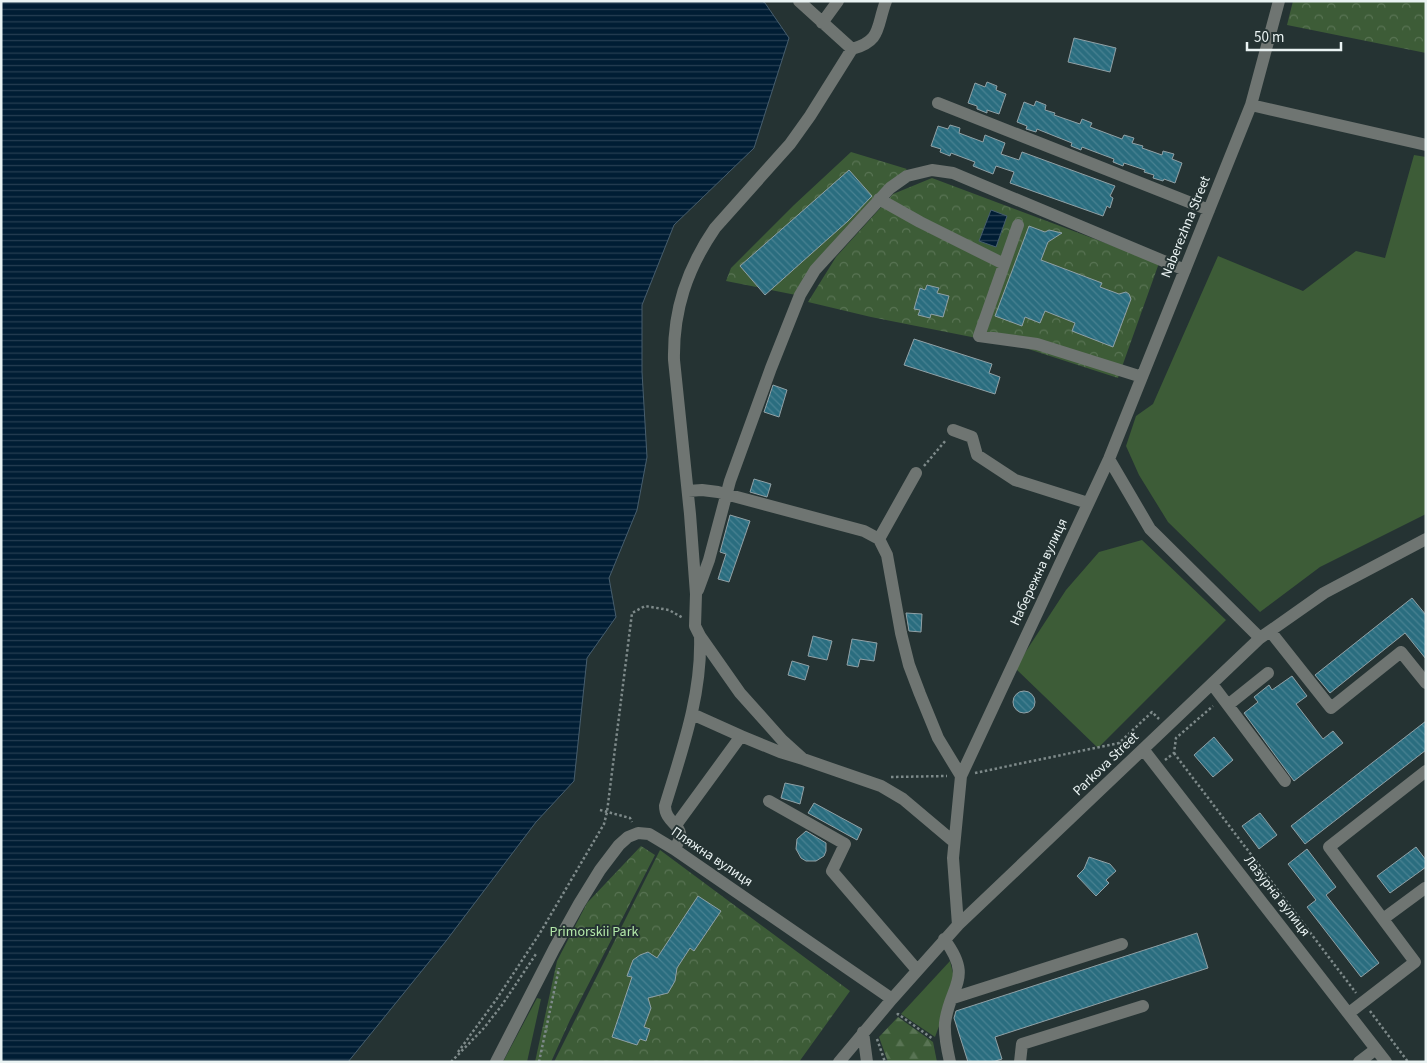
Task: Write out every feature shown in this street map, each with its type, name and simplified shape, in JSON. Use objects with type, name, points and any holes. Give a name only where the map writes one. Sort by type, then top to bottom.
[{"type":"street","points":[[800,1],[852,49]]},
{"type":"street","points":[[822,23],[838,1]]},
{"type":"street","points":[[674,848],[681,835],[678,827],[665,812],[665,806],[692,714],[701,659],[697,631],[688,491],[674,360],[679,304],[685,284],[706,241],[715,228],[790,144],[852,49],[863,46],[874,39],[886,1]]},
{"type":"street","name":"Naberezhna Street","points":[[1109,459],[1251,105],[1279,1]]},
{"type":"street","points":[[938,104],[1209,210]]},
{"type":"street","points":[[1251,105],[1426,145]]},
{"type":"street","points":[[696,594],[709,560],[726,495],[771,368],[800,296],[815,270],[879,199],[890,188],[907,176],[932,170],[953,173],[1185,270]]},
{"type":"street","points":[[879,199],[1004,264]]},
{"type":"street","points":[[1018,225],[979,336],[1037,344],[1142,377]]},
{"type":"street","points":[[953,430],[972,437],[977,455],[1015,480],[1088,503]]},
{"type":"street","points":[[1109,459],[1150,529],[1265,634],[1331,708],[1401,652],[1426,683]]},
{"type":"street","name":"Набережна вулиця","points":[[958,925],[953,858],[961,776],[1109,459]]},
{"type":"street","points":[[879,539],[916,473]]},
{"type":"street","points":[[688,491],[702,490],[726,495],[864,532],[879,539],[887,555],[901,632],[920,694],[938,738],[961,776]]},
{"type":"street","name":"Parkova Street","points":[[839,1062],[944,939],[1265,634],[1324,593],[1426,539]]},
{"type":"street","points":[[697,631],[740,693],[782,740],[803,759]]},
{"type":"street","points":[[1225,701],[1268,673]]},
{"type":"street","points":[[1212,684],[1285,781]]},
{"type":"street","points":[[692,714],[780,752],[881,786],[914,808],[954,842]]},
{"type":"street","points":[[676,825],[741,736]]},
{"type":"street","name":"Лазурна вулиця","points":[[1144,749],[1386,1062]]},
{"type":"street","points":[[1349,1013],[1415,962],[1329,847],[1426,771]]},
{"type":"street","points":[[769,802],[845,844],[832,872],[917,970]]},
{"type":"street","name":"Пляжна вулиця","points":[[496,1062],[575,912],[600,870],[619,845],[628,837],[638,833],[649,834],[674,848],[892,999]]},
{"type":"street","points":[[1383,918],[1425,888]]},
{"type":"street","points":[[944,939],[955,953],[958,962],[957,982],[945,1022],[948,1055]]},
{"type":"street","points":[[953,998],[1122,944]]},
{"type":"street","points":[[1020,1062],[1022,1044],[1143,1006]]},
{"type":"street","points":[[863,1032],[867,1062]]},
{"type":"street","points":[[1359,1062],[1376,1049]]},
{"type":"path","points":[[916,473],[920,471],[953,430]]},
{"type":"path","points":[[451,1062],[496,1000],[540,933],[604,824],[632,613],[645,606],[669,610],[697,631]]},
{"type":"path","points":[[1225,701],[1176,738],[1174,753],[1408,1062]]},
{"type":"path","points":[[888,776],[961,776],[1119,743],[1152,712]]},
{"type":"path","points":[[600,810],[630,818],[632,823],[627,826]]},
{"type":"path","points":[[454,1057],[484,1028],[537,953]]},
{"type":"path","points":[[539,1062],[560,964]]},
{"type":"path","points":[[892,1019],[898,1014],[948,1055]]},
{"type":"path","points":[[876,1036],[885,1062]]},
{"type":"green space","points":[[1293,1],[1426,1],[1426,53],[1287,25]]},
{"type":"green space","points":[[851,152],[907,169],[856,217],[796,295],[726,281],[731,268],[794,205]]},
{"type":"green space","points":[[1414,155],[1426,157],[1426,514],[1320,567],[1260,612],[1168,522],[1139,475],[1126,446],[1136,416],[1153,404],[1218,256],[1303,291],[1356,251],[1385,258]]},
{"type":"green space","points":[[932,178],[1159,263],[1118,378],[1022,347],[871,317],[808,302],[836,257],[893,194]]},
{"type":"green space","points":[[1142,540],[1226,620],[1098,748],[1015,668],[1066,590],[1099,552]]},
{"type":"green space","name":"Primorskii Park","points":[[641,846],[655,855],[570,1020],[551,1062],[535,1062],[557,961],[587,903]]},
{"type":"green space","points":[[660,850],[850,991],[799,1062],[554,1062]]},
{"type":"green space","points":[[950,961],[954,977],[935,1037],[901,1014]]},
{"type":"green space","points":[[537,998],[541,999],[527,1062],[503,1062]]},
{"type":"green space","points":[[898,1017],[933,1042],[937,1062],[888,1062],[879,1037]]},
{"type":"water","points":[[1,1],[762,1],[789,38],[754,148],[674,225],[642,305],[642,372],[647,457],[637,510],[609,578],[616,617],[587,658],[574,781],[536,822],[446,941],[348,1062],[1,1062]]},
{"type":"water","points":[[991,210],[1007,216],[996,247],[979,241]]},
{"type":"building","points":[[1074,38],[1116,48],[1110,72],[1068,62]]},
{"type":"building","points":[[987,82],[997,86],[996,90],[1006,94],[999,114],[987,110],[987,113],[977,109],[977,106],[968,103],[975,83],[985,87]]},
{"type":"building","points":[[1036,101],[1046,105],[1045,110],[1055,113],[1054,115],[1080,124],[1082,119],[1092,123],[1090,127],[1122,139],[1124,135],[1134,138],[1132,143],[1143,146],[1142,148],[1162,155],[1163,151],[1174,154],[1172,159],[1182,163],[1175,183],[1153,178],[1154,175],[1144,172],[1145,170],[1124,163],[1123,166],[1113,162],[1114,159],[1082,147],[1081,150],[1071,146],[1072,143],[1037,129],[1036,132],[1026,129],[1027,126],[1017,122],[1024,102],[1034,106]]},
{"type":"building","points":[[950,125],[960,128],[959,133],[983,142],[985,135],[1005,143],[1001,154],[1019,160],[1022,152],[1115,186],[1110,196],[1113,198],[1110,208],[1107,206],[1103,216],[1010,183],[1014,172],[996,166],[993,174],[973,166],[975,162],[951,153],[950,156],[940,152],[941,149],[931,146],[938,126],[948,129]]},
{"type":"building","points":[[849,170],[872,196],[848,221],[765,295],[740,266]]},
{"type":"building","points":[[1029,226],[1045,232],[1049,230],[1062,233],[1048,242],[1041,260],[1102,283],[1100,287],[1119,294],[1126,292],[1129,294],[1131,299],[1113,347],[1072,331],[1075,323],[1045,311],[1040,323],[1025,317],[1022,326],[995,316]]},
{"type":"building","points":[[927,285],[939,288],[937,293],[949,296],[943,317],[931,314],[930,318],[918,315],[920,310],[914,309],[920,288],[925,290]]},
{"type":"building","points":[[914,339],[992,364],[989,373],[1000,377],[995,394],[904,365]]},
{"type":"building","points":[[773,385],[787,390],[779,417],[764,412]]},
{"type":"building","points":[[754,479],[771,484],[767,497],[750,492]]},
{"type":"building","points":[[730,515],[750,521],[729,582],[718,579],[726,554],[720,552]]},
{"type":"building","points":[[1412,598],[1426,615],[1426,659],[1405,633],[1330,693],[1315,675]]},
{"type":"building","points":[[906,613],[922,614],[921,632],[909,631]]},
{"type":"building","points":[[813,636],[832,641],[827,660],[808,656]]},
{"type":"building","points":[[852,639],[877,643],[874,661],[860,659],[858,667],[847,665]]},
{"type":"building","points":[[792,661],[809,666],[805,680],[788,675]]},
{"type":"building","points":[[1292,676],[1307,696],[1296,704],[1323,739],[1333,731],[1343,743],[1294,781],[1244,713],[1258,702],[1254,697],[1269,685],[1272,690]]},
{"type":"building","points":[[1024,691],[1034,698],[1035,702],[1028,712],[1024,713],[1014,706],[1013,702],[1020,692]]},
{"type":"building","points":[[1426,721],[1426,750],[1305,844],[1291,826]]},
{"type":"building","points":[[1214,737],[1233,760],[1213,777],[1194,755]]},
{"type":"building","points":[[785,783],[804,787],[800,804],[781,798]]},
{"type":"building","points":[[814,803],[862,829],[857,840],[808,813]]},
{"type":"building","points":[[1260,813],[1277,835],[1259,849],[1242,826]]},
{"type":"building","points":[[806,831],[826,843],[824,856],[816,861],[806,861],[801,858],[796,849],[797,839]]},
{"type":"building","points":[[1416,847],[1426,860],[1426,867],[1390,893],[1377,876]]},
{"type":"building","points":[[1307,849],[1336,887],[1326,895],[1379,963],[1361,977],[1307,907],[1316,900],[1288,864]]},
{"type":"building","points":[[1089,857],[1110,864],[1116,871],[1106,880],[1109,883],[1096,896],[1077,876],[1084,869]]},
{"type":"building","points":[[698,896],[721,911],[694,951],[690,948],[677,968],[675,981],[668,993],[648,998],[651,1008],[644,1027],[650,1029],[646,1041],[640,1039],[637,1045],[612,1037],[632,977],[627,976],[633,960],[648,952],[657,958]]},
{"type":"building","points":[[1197,933],[1208,968],[995,1037],[1002,1059],[992,1062],[968,1062],[954,1018],[956,1011]]}]
